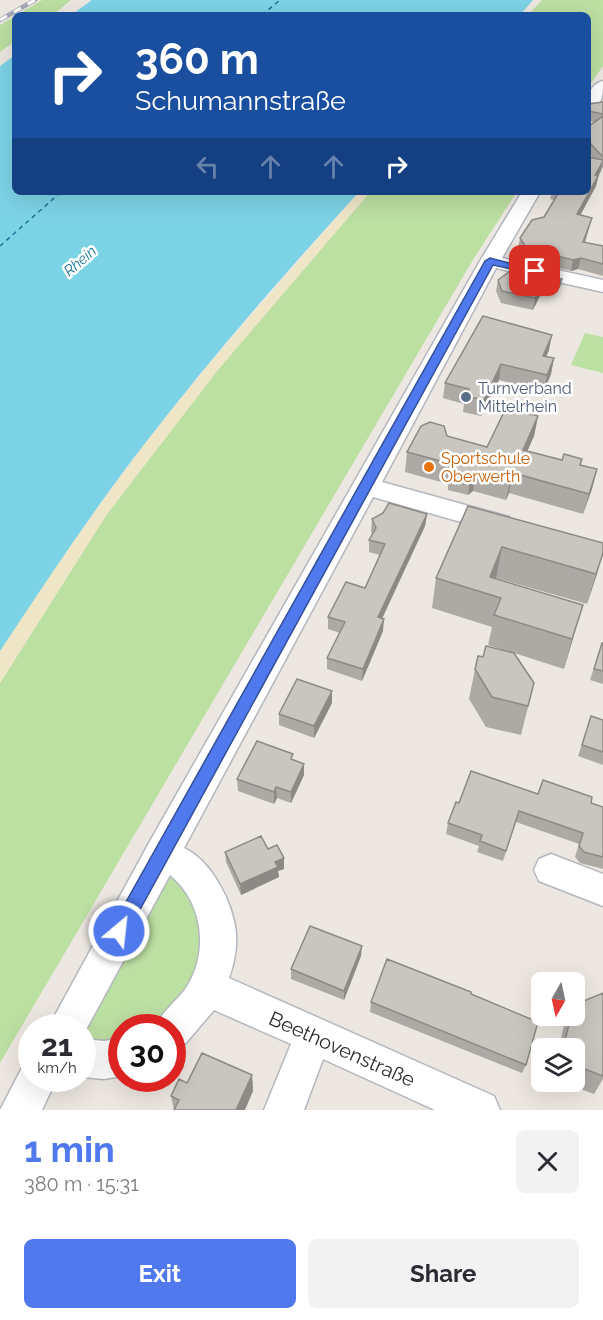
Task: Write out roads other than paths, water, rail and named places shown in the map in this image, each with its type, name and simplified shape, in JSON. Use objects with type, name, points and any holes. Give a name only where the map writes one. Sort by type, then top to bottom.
[{"type":"street","points":[[591,102],[603,86]]},
{"type":"street","points":[[75,1014],[490,261],[529,195]]},
{"type":"street","points":[[490,261],[603,286]]},
{"type":"street","points":[[366,486],[519,529]]},
{"type":"street","points":[[161,854],[183,865],[198,883],[219,920],[217,961],[206,987],[186,1019]]},
{"type":"street","points":[[551,870],[603,890]]},
{"type":"street","name":"Beethovenstraße","points":[[206,987],[462,1107]]},
{"type":"street","points":[[284,1110],[313,1037]]},
{"type":"street","points":[[20,1110],[30,1092]]},
{"type":"water","points":[[92,0],[533,0],[523,12],[75,12]]},
{"type":"water","name":"Rhein","points":[[12,57],[12,195],[356,195],[250,315],[146,442],[89,519],[0,651],[0,66]]},
{"type":"railway","points":[[14,12],[35,0]]},
{"type":"railway","points":[[0,20],[12,13]]},
{"type":"place","name":"Turnverband Mittelrhein","points":[[466,397]]},
{"type":"place","name":"Sportschule Oberwerth","points":[[429,467]]}]
